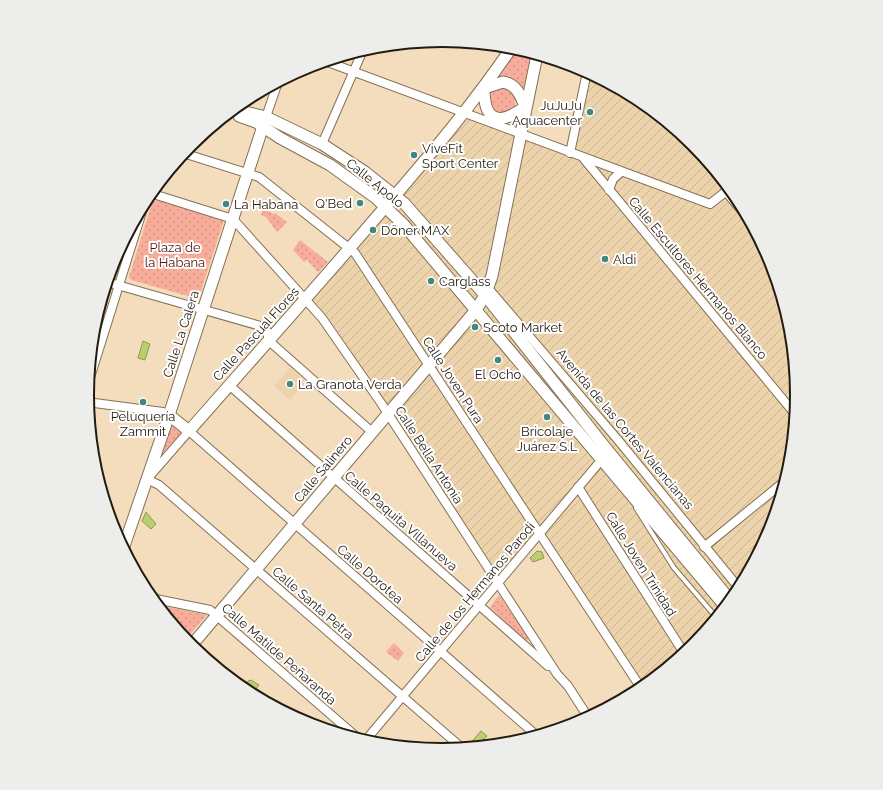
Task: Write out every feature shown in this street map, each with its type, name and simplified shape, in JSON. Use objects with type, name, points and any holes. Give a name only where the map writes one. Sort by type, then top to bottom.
[{"type":"main road","name":"Calle Pascual Flores","points":[[189,431],[306,300],[386,207],[464,114],[507,54]]},
{"type":"main road","name":"Calle Salinero","points":[[195,641],[476,310],[487,292],[535,60]]},
{"type":"main road","points":[[497,83],[508,83],[517,90],[525,107],[508,117],[496,117],[487,110],[484,104],[484,88],[497,83]]},
{"type":"main road","name":"Calle Apolo","points":[[240,112],[322,144],[365,172],[396,195],[487,292]]},
{"type":"main road","name":"Calle Apolo","points":[[237,114],[265,122],[280,138],[330,165],[386,207],[423,245],[476,310]]},
{"type":"main road","name":"Calle La Calera","points":[[126,541],[204,310],[265,122]]},
{"type":"main road","name":"Avenida de las Cortes Valencianas","points":[[487,292],[604,446],[726,595]]},
{"type":"main road","points":[[476,310],[611,468],[722,602]]},
{"type":"main road","points":[[169,415],[189,431]]},
{"type":"street","points":[[322,144],[360,57]]},
{"type":"street","points":[[333,64],[520,135],[710,204],[724,192]]},
{"type":"street","points":[[570,153],[586,78]]},
{"type":"street","name":"Calle La Calera","points":[[265,122],[275,90]]},
{"type":"street","name":"Calle Joven Pura","points":[[190,155],[259,177],[355,253],[637,682]]},
{"type":"street","name":"Calle Escultores Hermanos Blanco","points":[[582,158],[789,407]]},
{"type":"street","points":[[609,190],[613,179],[621,172]]},
{"type":"street","points":[[157,195],[233,219]]},
{"type":"street","name":"Calle Bella Antonia","points":[[233,219],[331,329],[557,674],[568,686],[585,712]]},
{"type":"street","points":[[95,361],[137,226]]},
{"type":"street","points":[[112,283],[264,327],[267,331],[269,341],[372,432]]},
{"type":"street","name":"Avenida de las Cortes Valencianas","points":[[487,292],[618,440],[734,583]]},
{"type":"street","name":"Calle Paquita Villanueva","points":[[229,385],[557,674]]},
{"type":"street","points":[[94,403],[163,412],[169,415]]},
{"type":"street","name":"Calle Pascual Flores","points":[[147,479],[189,431]]},
{"type":"street","name":"Calle Dorotea","points":[[189,431],[531,731]]},
{"type":"street","name":"Calle de los Hermanos Parodi","points":[[370,735],[602,458]]},
{"type":"street","name":"Calle Santa Petra","points":[[147,479],[159,485],[456,742]]},
{"type":"street","name":"Calle Joven Trinidad","points":[[578,487],[681,648]]},
{"type":"street","points":[[704,547],[777,487]]},
{"type":"street","name":"Calle Matilde Peñaranda","points":[[160,600],[210,610],[349,730]]},
{"type":"lane","points":[[611,468],[674,568],[713,613]]},
{"type":"shaded area","points":[[588,79],[635,106],[671,133],[688,149],[718,183],[743,221],[754,241],[778,305],[787,350],[790,395],[787,440],[778,485],[754,549],[743,569],[718,607],[688,641],[671,657],[640,680],[540,527],[499,575],[331,321],[311,300],[469,118],[572,158]]},
{"type":"shaded area","points":[[143,341],[150,344],[145,360],[138,358]]},
{"type":"shaded area","name":"La Granota Verda","points":[[290,368],[306,382],[290,400],[274,386]]},
{"type":"shaded area","points":[[146,512],[156,524],[151,529],[142,521]]},
{"type":"shaded area","points":[[537,551],[542,552],[544,558],[533,562],[530,558]]},
{"type":"shaded area","points":[[251,680],[259,685],[256,689],[247,683],[248,681]]},
{"type":"shaded area","points":[[481,731],[487,736],[483,740],[472,741]]},
{"type":"green space","points":[[513,55],[530,59],[523,93],[494,80]]},
{"type":"green space","points":[[494,87],[510,88],[516,98],[515,106],[508,114],[493,112],[488,96]]},
{"type":"green space","name":"Plaza de la Habana","points":[[158,200],[222,219],[223,223],[199,297],[195,298],[131,280],[129,277],[152,203]]},
{"type":"green space","points":[[263,207],[273,214],[275,213],[287,222],[277,232],[266,217],[261,215]]},
{"type":"green space","points":[[300,240],[328,262],[318,272],[307,260],[304,262],[293,250]]},
{"type":"green space","points":[[172,423],[182,432],[160,456]]},
{"type":"green space","points":[[499,595],[528,637],[528,640],[525,640],[490,607]]},
{"type":"green space","points":[[165,607],[207,615],[190,635]]},
{"type":"green space","points":[[394,643],[404,653],[398,661],[386,652]]},
{"type":"place","name":"JuJuJu Aquacenter","points":[[590,112]]},
{"type":"place","name":"ViveFit Sport Center","points":[[414,155]]},
{"type":"place","name":"Q'Bed","points":[[360,203]]},
{"type":"place","name":"La Habana","points":[[226,204]]},
{"type":"place","name":"Döner MAX","points":[[373,230]]},
{"type":"place","name":"Aldi","points":[[605,259]]},
{"type":"place","name":"Carglass","points":[[431,281]]},
{"type":"place","name":"Scoto Market","points":[[475,327]]},
{"type":"place","name":"El Ocho","points":[[498,360]]},
{"type":"place","name":"La Granota Verda","points":[[290,384]]},
{"type":"place","name":"Peluquería Zammit","points":[[143,402]]},
{"type":"place","name":"Bricolaje Juárez S.L","points":[[547,417]]}]
